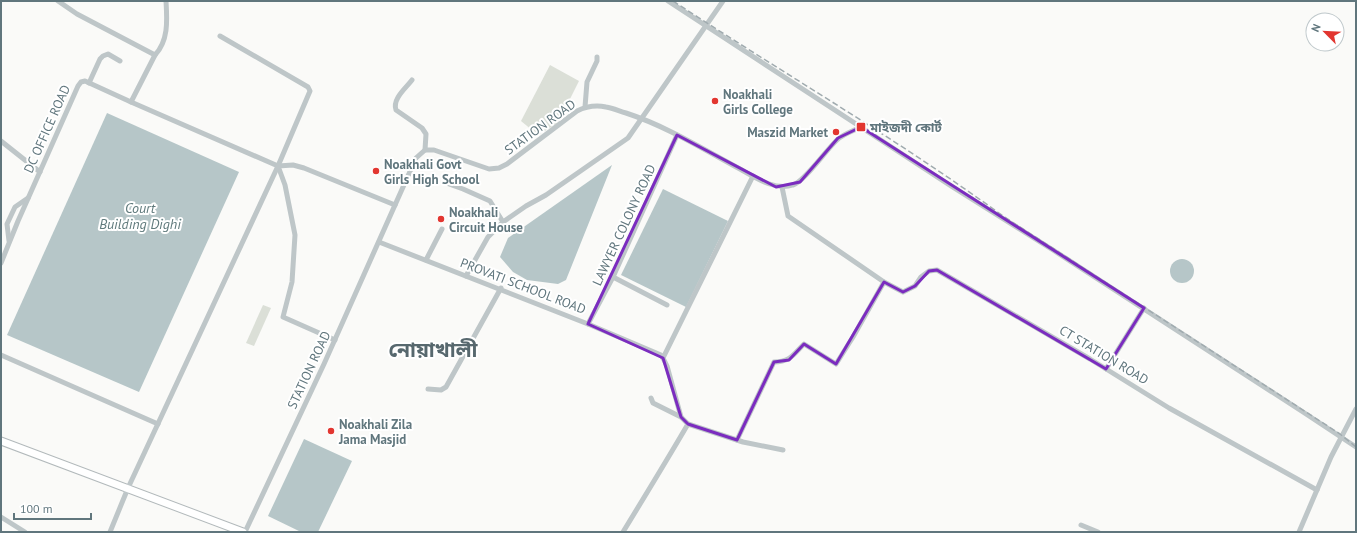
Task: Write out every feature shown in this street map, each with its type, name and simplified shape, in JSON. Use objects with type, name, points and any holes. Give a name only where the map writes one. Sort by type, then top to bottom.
[{"type":"highway","points":[[1,441],[244,532]]},
{"type":"street","points":[[58,1],[77,14],[155,55]]},
{"type":"street","points":[[131,102],[162,43],[167,28],[166,1]]},
{"type":"street","points":[[668,1],[861,127],[1144,308],[1356,447]]},
{"type":"street","points":[[466,276],[488,237],[503,222],[526,206],[546,195],[628,138],[723,1]]},
{"type":"street","points":[[110,532],[128,488],[278,166],[310,89],[220,36]]},
{"type":"street","points":[[89,83],[100,59],[103,56],[108,54],[120,61]]},
{"type":"street","points":[[585,107],[587,82],[597,61],[597,56]]},
{"type":"street","points":[[412,80],[397,100],[395,107],[396,110],[422,128],[426,134],[425,150]]},
{"type":"street","name":"DC OFFICE ROAD","points":[[1,263],[28,197],[81,82],[85,81],[278,166]]},
{"type":"street","name":"STATION ROAD","points":[[244,532],[335,340],[416,158],[425,150],[434,150],[489,169],[499,168],[507,164],[585,107],[605,106],[641,118],[678,135],[753,176],[776,187],[782,187]]},
{"type":"street","points":[[737,440],[774,362],[788,360],[804,344],[836,364],[884,282],[788,216],[782,187],[800,182],[838,138],[861,127]]},
{"type":"street","name":"LAWYER COLONY ROAD","points":[[588,324],[613,277],[678,135]]},
{"type":"street","points":[[1,141],[40,172]]},
{"type":"street","points":[[278,166],[294,165],[304,168],[395,205]]},
{"type":"street","points":[[278,166],[285,185],[295,235],[292,282],[283,317],[335,340]]},
{"type":"street","points":[[685,426],[663,358],[753,176]]},
{"type":"street","points":[[450,184],[490,201],[503,222]]},
{"type":"street","points":[[9,242],[7,224],[15,207],[28,197]]},
{"type":"street","points":[[426,260],[442,229]]},
{"type":"street","name":"PROVATI SCHOOL ROAD","points":[[379,242],[501,288],[611,333],[663,358]]},
{"type":"street","name":"CT STATION ROAD","points":[[884,282],[903,292],[915,286],[921,277],[929,271],[937,270],[1106,369],[1169,408],[1317,490]]},
{"type":"street","points":[[613,277],[667,305]]},
{"type":"street","points":[[428,389],[441,390],[446,387],[501,288]]},
{"type":"street","points":[[1106,369],[1144,308]]},
{"type":"street","points":[[1,355],[158,424]]},
{"type":"street","points":[[652,398],[652,403],[681,417]]},
{"type":"street","points":[[1300,532],[1331,458],[1356,409]]},
{"type":"street","points":[[685,426],[737,440],[783,450]]},
{"type":"street","points":[[623,532],[673,450],[685,426]]},
{"type":"street","points":[[1,517],[25,532]]},
{"type":"street","points":[[1081,525],[1098,532]]},
{"type":"highlighted area","points":[[861,127],[1144,308],[1106,369],[937,270],[929,271],[915,286],[903,292],[884,282],[836,364],[804,344],[789,360],[774,362],[737,440],[688,424],[681,417],[663,358],[588,324],[677,135],[776,187],[800,182],[838,138]]},
{"type":"shaded area","points":[[550,65],[579,81],[558,123],[538,135],[521,121]]},
{"type":"shaded area","points":[[263,305],[271,308],[254,346],[246,343]]},
{"type":"water","name":"Court Building Dighi","points":[[107,113],[239,172],[139,392],[7,335]]},
{"type":"water","points":[[612,165],[566,280],[558,284],[527,280],[513,272],[500,257],[508,238]]},
{"type":"water","points":[[663,189],[728,221],[686,307],[621,275]]},
{"type":"water","points":[[1182,259],[1191,262],[1194,271],[1191,280],[1182,283],[1173,280],[1170,271],[1173,262]]},
{"type":"water","points":[[304,439],[352,461],[318,532],[301,532],[268,516]]},
{"type":"railway","points":[[673,1],[881,133],[1003,216],[1340,434],[1356,447]]},
{"type":"place","name":"Noakhali Girls College","points":[[715,101]]},
{"type":"place","name":"মাইজদী কোর্ট","points":[[861,127]]},
{"type":"place","name":"Maszid Market","points":[[836,132]]},
{"type":"place","name":"Noakhali Govt Girls High School","points":[[376,171]]},
{"type":"place","name":"Noakhali Circuit House","points":[[441,219]]},
{"type":"place","name":"Noakhali Zila Jama Masjid","points":[[331,431]]},
{"type":"district","name":"নোয়াখালী","points":[[433,349]]}]
